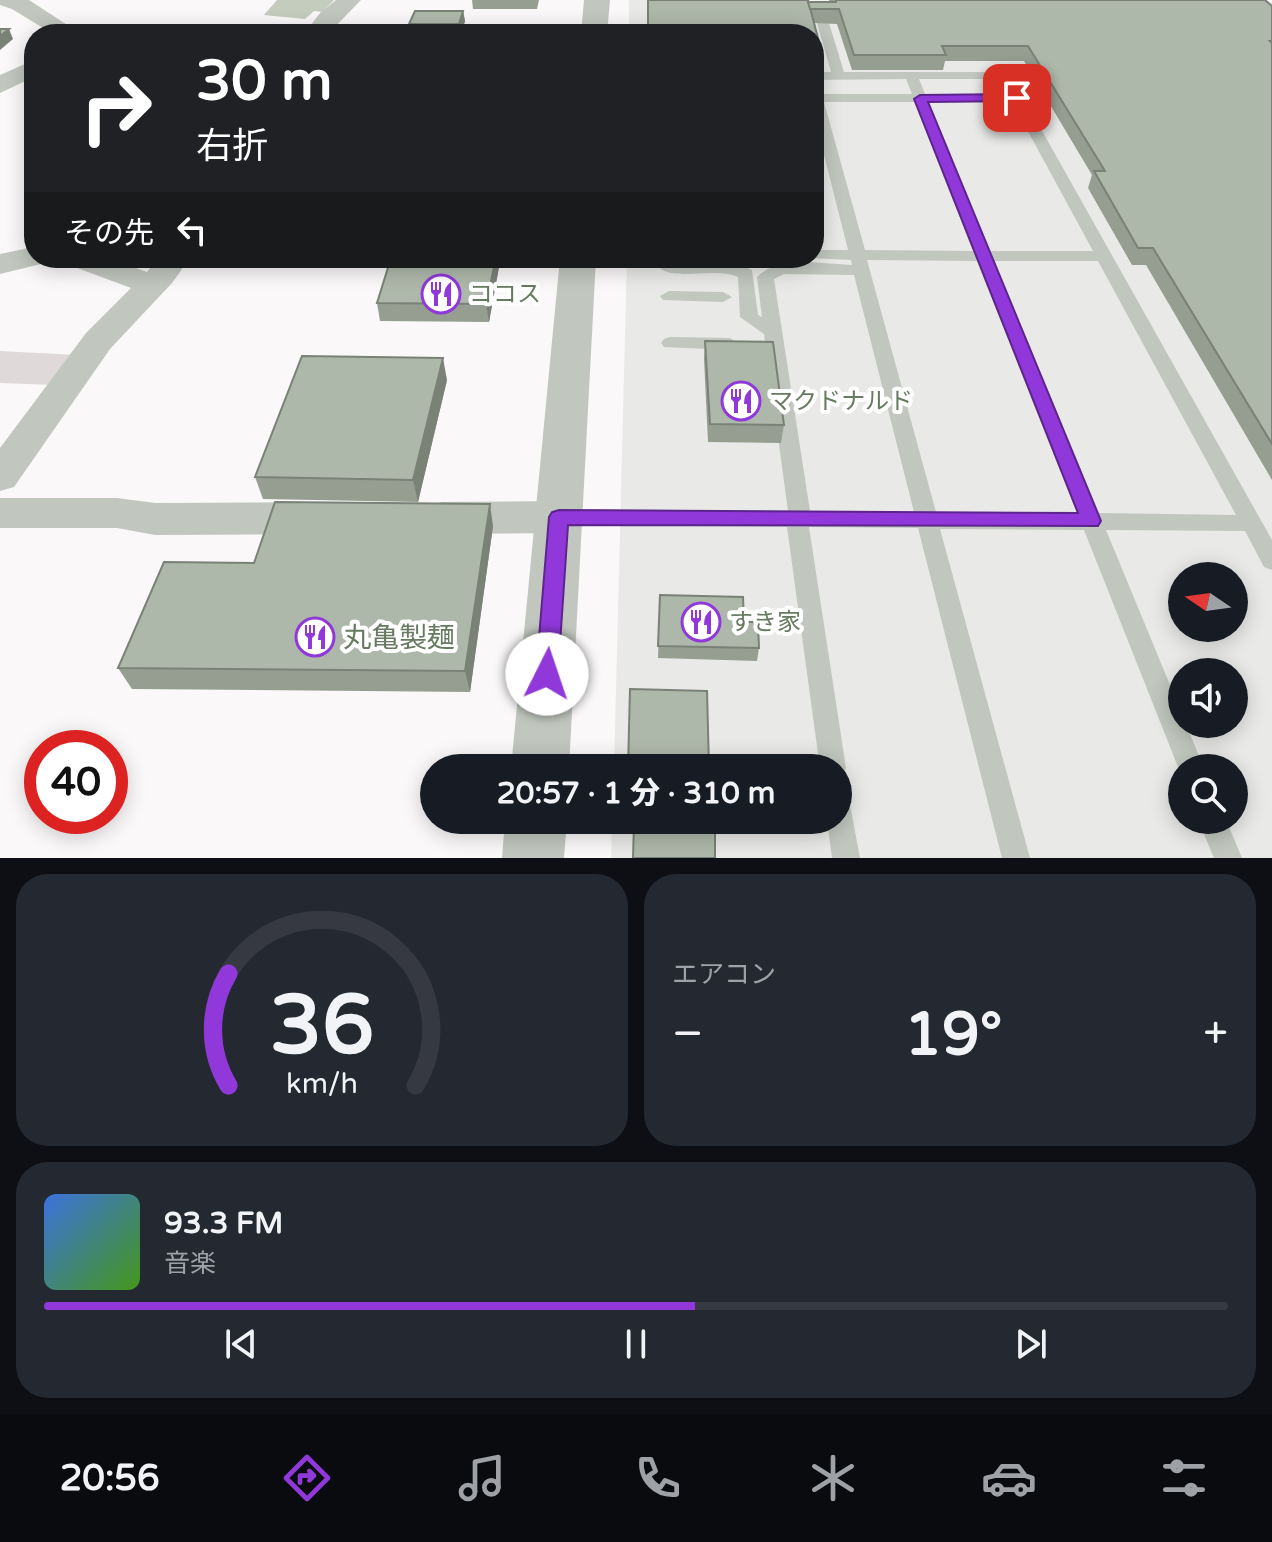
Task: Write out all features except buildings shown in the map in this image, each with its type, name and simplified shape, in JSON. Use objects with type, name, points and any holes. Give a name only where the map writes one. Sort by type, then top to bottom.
[{"type":"street","points":[[5,0],[20,4],[53,24]]},
{"type":"street","points":[[324,24],[350,0]]},
{"type":"street","points":[[595,24],[597,0]]},
{"type":"street","points":[[0,66],[24,67]]},
{"type":"street","points":[[0,85],[24,72]]},
{"type":"street","points":[[0,264],[24,258]]},
{"type":"street","points":[[107,268],[152,285]]},
{"type":"street","points":[[0,477],[98,341],[166,268]]},
{"type":"street","points":[[541,754],[577,268]]},
{"type":"street","points":[[0,513],[117,513],[155,519],[357,518]]},
{"type":"street","points":[[404,518],[559,517]]},
{"type":"street","points":[[533,858],[535,834]]},
{"type":"lane","points":[[821,16],[823,24]]},
{"type":"lane","points":[[824,26],[839,76]]},
{"type":"lane","points":[[824,76],[1004,75],[1272,561]]},
{"type":"lane","points":[[911,76],[1185,754]]},
{"type":"lane","points":[[824,95],[1017,98]]},
{"type":"lane","points":[[824,128],[1016,858]]},
{"type":"lane","points":[[824,265],[983,255],[1104,256]]},
{"type":"lane","points":[[824,257],[860,262]]},
{"type":"lane","points":[[668,268],[742,271],[746,274],[749,317],[771,330]]},
{"type":"lane","points":[[792,268],[767,275],[764,281],[831,754]]},
{"type":"lane","points":[[669,296],[723,297]]},
{"type":"lane","points":[[670,343],[752,344]]},
{"type":"lane","points":[[559,517],[1251,523]]},
{"type":"lane","points":[[843,834],[846,858]]},
{"type":"lane","points":[[1218,834],[1228,858]]},
{"type":"shaded area","points":[[277,0],[334,0],[322,12],[314,11],[305,19],[264,15]]},
{"type":"shaded area","points":[[629,0],[1272,2],[1272,858],[611,858],[612,834],[852,834],[852,754],[614,754],[627,268],[824,268],[824,24],[629,24]]},
{"type":"shaded area","points":[[0,351],[77,355],[53,385],[0,383]]},
{"type":"place","name":"ココス","points":[[441,294]]},
{"type":"place","name":"マクドナルド","points":[[741,401]]},
{"type":"place","name":"すき家","points":[[701,622]]},
{"type":"place","name":"丸亀製麺","points":[[315,637]]},
{"type":"route","points":[[547,674],[559,517],[1091,521],[920,99],[1017,98]]}]
